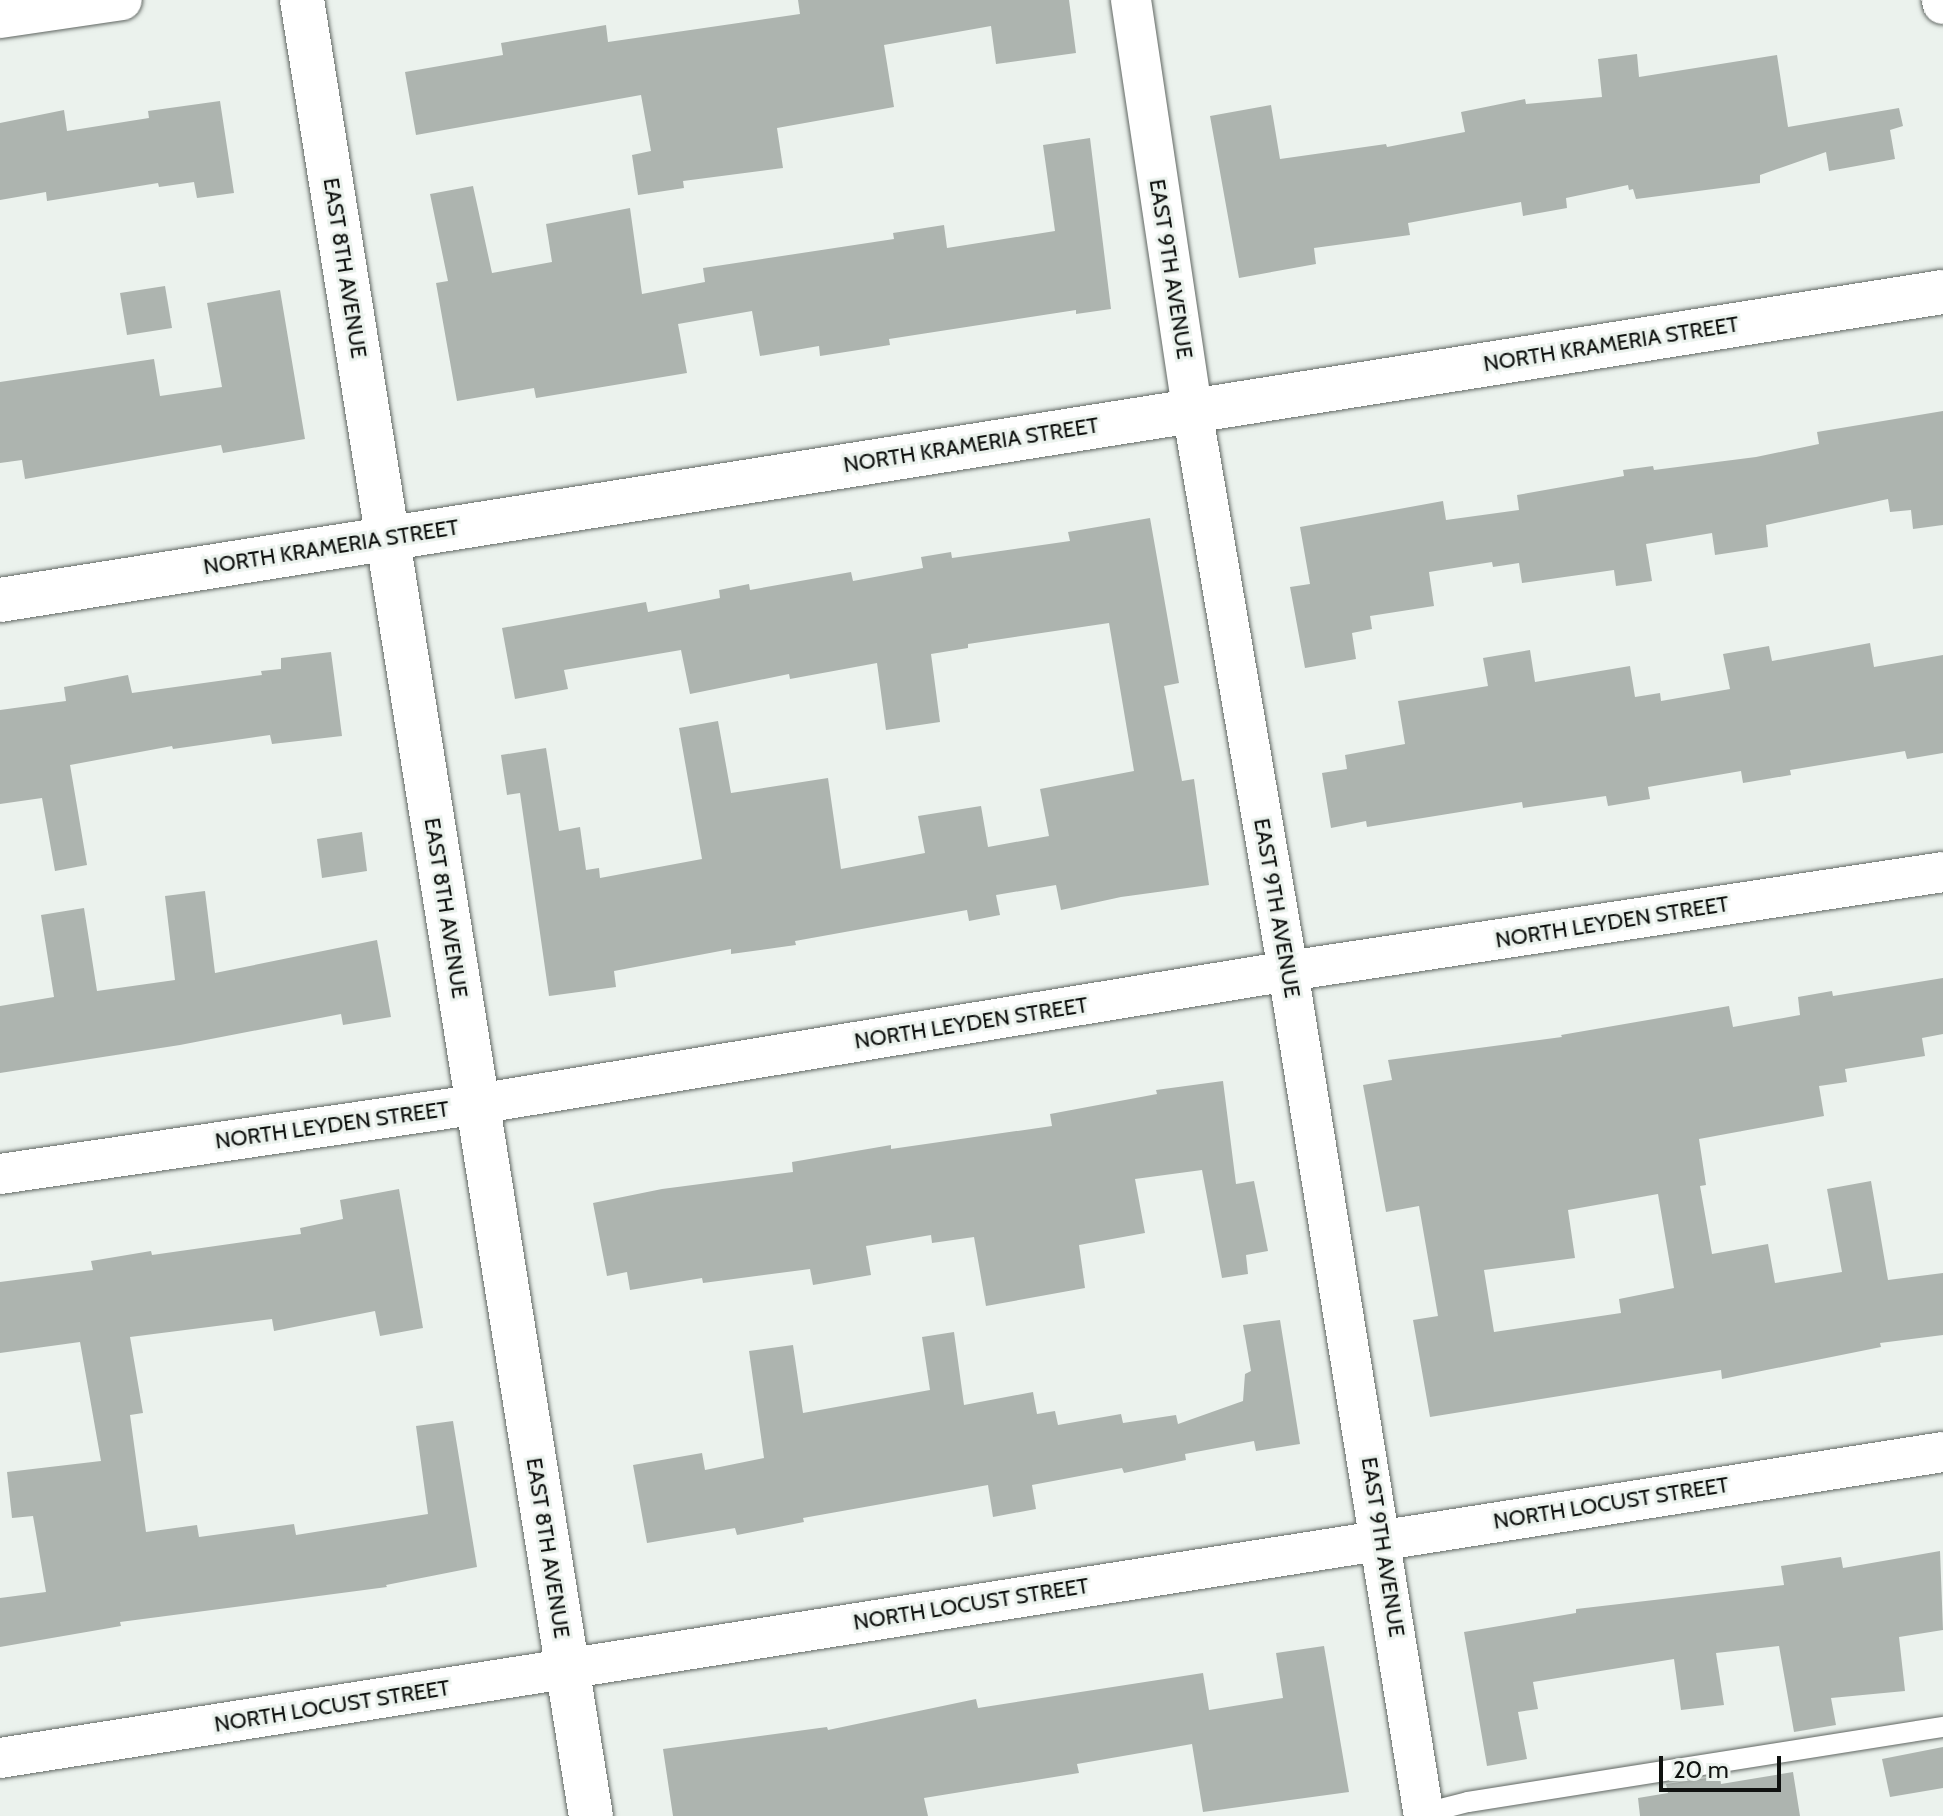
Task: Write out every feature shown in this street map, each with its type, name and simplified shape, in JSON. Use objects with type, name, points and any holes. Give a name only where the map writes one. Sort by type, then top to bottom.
[{"type":"street","points":[[0,18],[122,0]]},
{"type":"street","name":"EAST 8TH AVENUE","points":[[302,0],[591,1816]]},
{"type":"street","name":"EAST 9TH AVENUE","points":[[1131,0],[1192,410],[1382,1538],[1420,1815]]},
{"type":"street","name":"NORTH KRAMERIA STREET","points":[[0,600],[1943,292]]},
{"type":"street","name":"NORTH LEYDEN STREET","points":[[0,1174],[477,1104],[1288,971],[1943,872]]},
{"type":"street","name":"NORTH LOCUST STREET","points":[[0,1758],[1943,1452]]},
{"type":"lane","points":[[1420,1815],[1484,1799],[1943,1727]]},
{"type":"building","points":[[798,0],[1069,0],[1076,53],[996,64],[991,26],[884,45],[894,107],[777,128],[783,168],[683,181],[684,188],[638,195],[632,155],[651,151],[641,95],[416,135],[405,72],[503,55],[501,43],[606,25],[608,42],[800,14]]},
{"type":"building","points":[[1637,54],[1639,77],[1777,55],[1788,127],[1899,108],[1903,126],[1890,130],[1895,159],[1829,171],[1826,152],[1760,175],[1760,183],[1636,199],[1628,185],[1566,198],[1567,208],[1523,216],[1521,202],[1408,223],[1410,235],[1314,248],[1316,264],[1239,278],[1210,116],[1271,105],[1280,159],[1386,144],[1387,147],[1465,132],[1461,112],[1525,99],[1526,104],[1602,97],[1598,59]]},
{"type":"building","points":[[220,101],[234,193],[197,198],[194,182],[159,187],[158,183],[47,201],[46,192],[0,200],[0,123],[64,110],[67,131],[149,118],[148,111]]},
{"type":"building","points":[[1090,138],[1111,309],[1076,314],[1076,310],[889,339],[890,345],[820,356],[819,346],[760,356],[752,311],[678,324],[687,373],[536,398],[534,388],[457,401],[436,283],[448,281],[430,194],[473,186],[492,273],[552,262],[546,224],[630,208],[642,294],[705,282],[703,268],[894,239],[893,233],[944,225],[947,248],[1055,231],[1043,145]]},
{"type":"building","points":[[165,286],[172,328],[127,335],[120,293]]},
{"type":"building","points":[[280,290],[305,439],[223,453],[221,445],[25,479],[22,460],[0,463],[0,382],[154,359],[160,396],[222,387],[207,303]]},
{"type":"building","points":[[1943,411],[1943,525],[1913,529],[1911,510],[1890,512],[1888,499],[1766,525],[1768,547],[1715,555],[1712,533],[1646,544],[1652,581],[1616,586],[1614,570],[1522,583],[1519,563],[1493,567],[1492,562],[1429,572],[1434,606],[1370,616],[1372,629],[1352,633],[1356,659],[1305,668],[1290,587],[1310,584],[1300,527],[1443,501],[1446,520],[1519,510],[1517,495],[1624,476],[1623,470],[1653,466],[1654,470],[1756,457],[1819,444],[1817,432]]},
{"type":"building","points":[[1150,518],[1179,683],[1164,686],[1182,781],[1194,779],[1209,885],[1121,897],[1061,910],[1056,885],[996,895],[1000,915],[969,921],[967,910],[795,941],[796,945],[731,954],[731,949],[614,971],[616,987],[549,996],[520,793],[507,795],[501,755],[546,748],[559,831],[580,827],[586,870],[599,868],[600,878],[702,859],[679,728],[718,721],[731,793],[828,778],[841,869],[925,853],[918,816],[981,806],[988,847],[1049,836],[1040,789],[1134,771],[1109,623],[968,644],[968,648],[931,654],[940,722],[886,730],[877,663],[790,679],[789,674],[690,694],[681,650],[564,670],[568,689],[515,699],[502,628],[646,602],[648,612],[720,598],[719,590],[749,584],[750,590],[851,572],[853,581],[923,568],[921,557],[951,552],[952,558],[1070,541],[1068,532]]},
{"type":"building","points":[[1870,643],[1874,667],[1943,655],[1943,753],[1907,759],[1905,751],[1790,770],[1791,775],[1743,783],[1741,771],[1648,787],[1650,799],[1608,806],[1606,796],[1523,808],[1522,802],[1367,827],[1366,821],[1331,828],[1322,773],[1347,769],[1345,755],[1405,744],[1398,701],[1488,686],[1483,658],[1530,650],[1535,682],[1630,666],[1635,697],[1660,693],[1661,701],[1730,689],[1723,654],[1769,646],[1772,661]]},
{"type":"building","points":[[331,652],[342,736],[272,744],[270,735],[173,749],[172,746],[70,765],[87,865],[55,871],[42,798],[0,804],[0,710],[66,701],[64,687],[128,675],[132,693],[262,675],[261,671],[281,669],[281,658]]},
{"type":"building","points":[[362,832],[367,871],[322,878],[317,839]]},
{"type":"building","points":[[205,891],[215,973],[377,940],[391,1017],[343,1025],[341,1014],[180,1045],[0,1073],[0,1006],[54,997],[41,915],[84,908],[97,991],[175,980],[165,896]]},
{"type":"building","points":[[1943,978],[1943,1034],[1922,1038],[1925,1056],[1845,1069],[1847,1082],[1819,1086],[1824,1116],[1699,1139],[1706,1185],[1700,1186],[1712,1254],[1768,1244],[1775,1283],[1842,1272],[1827,1189],[1871,1181],[1888,1280],[1943,1273],[1943,1335],[1880,1343],[1881,1347],[1722,1379],[1721,1370],[1430,1417],[1413,1320],[1438,1316],[1419,1206],[1386,1212],[1363,1085],[1392,1080],[1388,1060],[1562,1037],[1729,1006],[1733,1027],[1800,1015],[1798,997],[1832,991],[1833,996]],"holes":[[[1658,1194],[1674,1288],[1619,1299],[1621,1313],[1494,1332],[1484,1270],[1575,1258],[1568,1210]]]},
{"type":"building","points":[[1223,1081],[1236,1184],[1254,1181],[1268,1251],[1246,1255],[1248,1274],[1222,1278],[1202,1170],[1135,1179],[1145,1233],[1079,1245],[1085,1288],[986,1306],[974,1237],[932,1243],[931,1235],[866,1246],[871,1275],[813,1285],[810,1269],[703,1283],[702,1278],[630,1290],[627,1272],[607,1276],[593,1203],[662,1189],[793,1172],[792,1162],[891,1145],[891,1149],[1052,1126],[1050,1114],[1157,1094],[1156,1090]]},
{"type":"building","points":[[399,1189],[423,1328],[380,1336],[375,1311],[274,1331],[272,1319],[130,1337],[143,1413],[130,1415],[146,1532],[197,1525],[199,1537],[294,1524],[296,1535],[428,1514],[416,1426],[453,1421],[477,1567],[387,1587],[120,1622],[121,1626],[0,1647],[0,1598],[46,1592],[33,1516],[12,1518],[7,1472],[101,1461],[80,1342],[0,1353],[0,1282],[93,1270],[91,1261],[151,1251],[152,1255],[301,1234],[300,1228],[343,1219],[340,1200]]},
{"type":"building","points":[[1280,1320],[1300,1444],[1256,1451],[1254,1441],[1185,1454],[1186,1460],[1124,1473],[1122,1468],[1032,1485],[1036,1509],[993,1517],[988,1485],[803,1518],[804,1522],[737,1535],[735,1528],[647,1543],[633,1465],[702,1453],[705,1470],[764,1458],[749,1351],[793,1345],[803,1413],[930,1390],[922,1337],[954,1332],[964,1405],[1033,1392],[1037,1414],[1055,1411],[1058,1425],[1121,1414],[1123,1423],[1176,1415],[1178,1424],[1243,1401],[1245,1374],[1251,1371],[1243,1325]]},
{"type":"building","points":[[1940,1551],[1943,1630],[1899,1637],[1905,1691],[1831,1698],[1836,1725],[1794,1732],[1779,1646],[1716,1653],[1724,1705],[1681,1710],[1674,1659],[1533,1682],[1538,1709],[1518,1712],[1527,1759],[1487,1766],[1464,1632],[1576,1613],[1576,1609],[1784,1585],[1781,1566],[1841,1557],[1843,1568]]},
{"type":"building","points":[[1324,1646],[1349,1792],[1203,1812],[1192,1744],[1077,1764],[1079,1773],[924,1798],[928,1816],[673,1816],[663,1749],[827,1727],[828,1730],[976,1699],[978,1708],[1203,1673],[1209,1710],[1283,1698],[1276,1653]]},
{"type":"building","points":[[1943,1747],[1943,1788],[1890,1797],[1882,1759]]},
{"type":"building","points":[[1793,1772],[1800,1816],[1640,1816],[1638,1798],[1668,1793],[1666,1784],[1720,1776],[1721,1784]]}]
